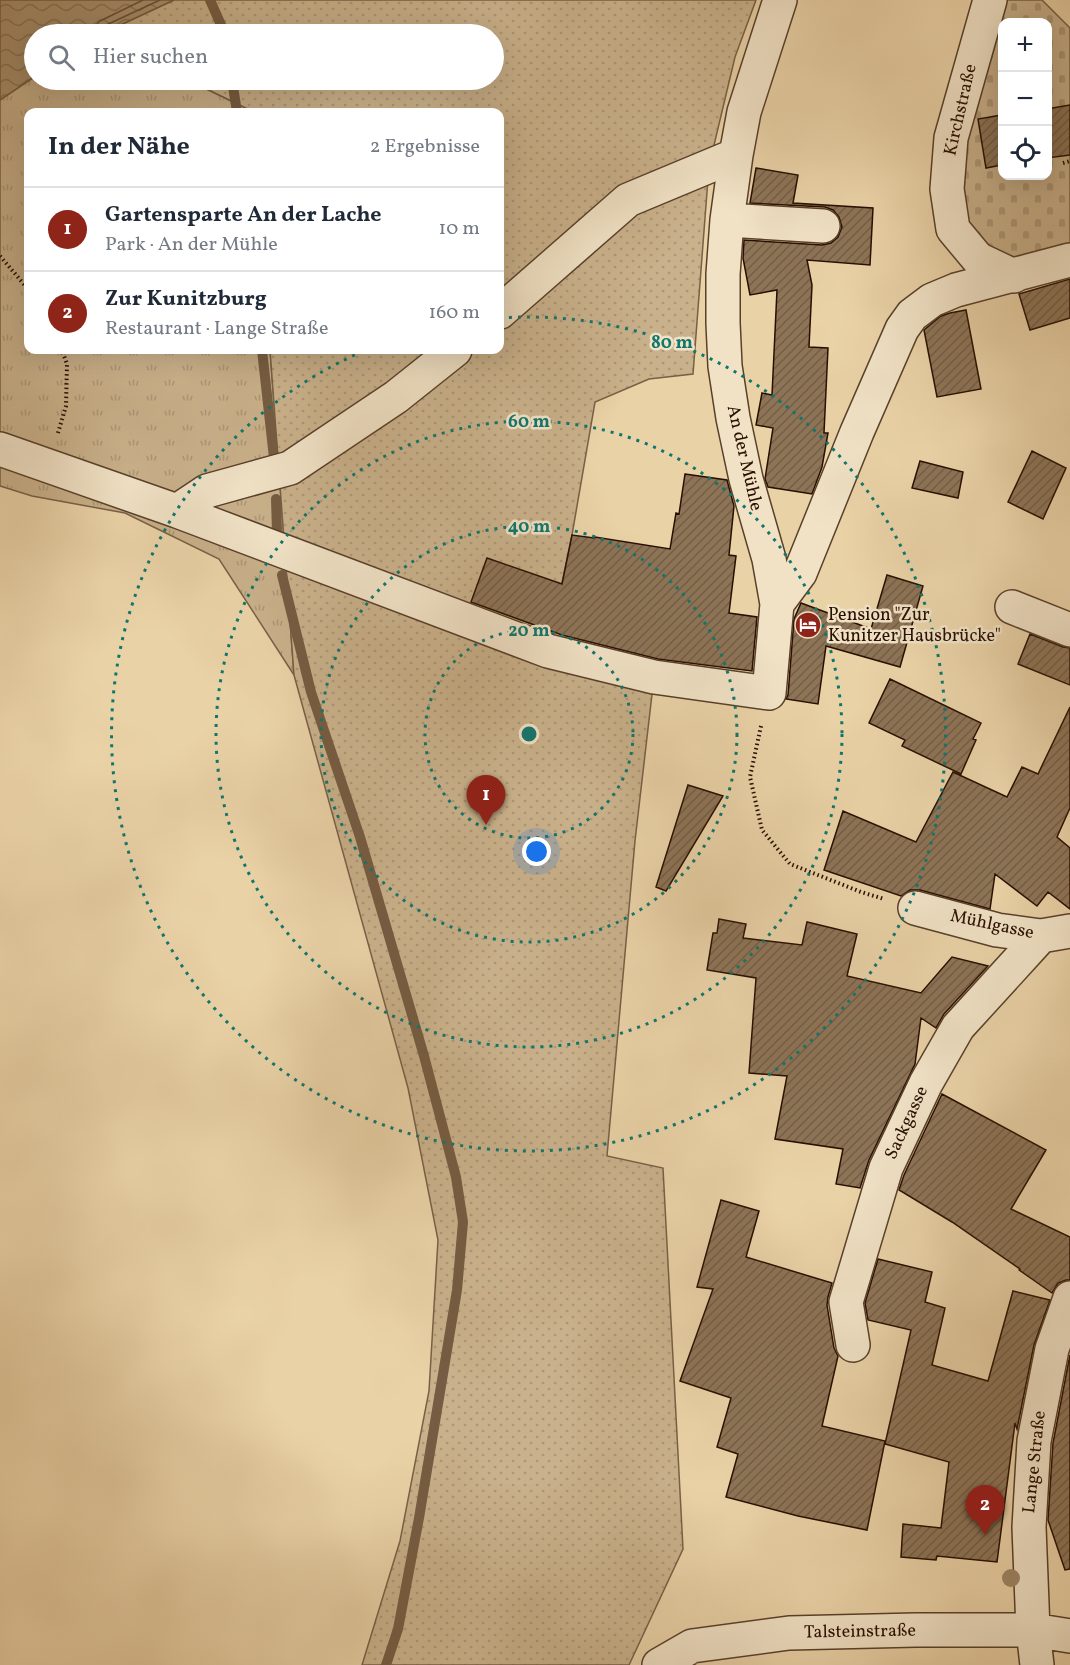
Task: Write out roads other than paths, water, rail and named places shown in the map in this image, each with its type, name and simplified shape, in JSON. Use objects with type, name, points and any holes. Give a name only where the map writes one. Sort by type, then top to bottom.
[{"type":"street","name":"An der Mühle","points":[[177,511],[548,651],[654,677],[769,693],[777,604],[769,559],[744,469],[733,418],[725,366],[723,274],[727,220],[744,112],[780,0]]},
{"type":"street","name":"Kirchstraße","points":[[990,0],[951,138],[947,189],[953,229],[978,259],[1014,276]]},
{"type":"street","points":[[504,308],[628,200],[736,155]]},
{"type":"street","points":[[727,220],[823,226]]},
{"type":"street","points":[[777,604],[801,573],[856,432],[902,329],[912,315],[932,300],[956,290],[1070,261]]},
{"type":"street","points":[[0,449],[177,511],[207,491],[290,468],[396,397],[450,354]]},
{"type":"street","points":[[1012,607],[1070,630]]},
{"type":"street","name":"Mühlgasse","points":[[915,908],[998,930],[1056,933]]},
{"type":"street","name":"Sackgasse","points":[[853,1345],[846,1302],[886,1168],[926,1083],[958,1027],[1056,933]]},
{"type":"street","name":"Lange Straße","points":[[1033,1630],[1029,1527],[1034,1441],[1052,1349],[1070,1298]]},
{"type":"street","points":[[1033,1630],[1037,1665]]},
{"type":"street","name":"Talsteinstraße","points":[[659,1665],[692,1646],[789,1633],[1033,1630],[1070,1636]]},
{"type":"water","points":[[0,0],[174,0],[122,24],[24,24],[24,84],[0,100]]},
{"type":"waterway","points":[[210,0],[221,24]]},
{"type":"waterway","points":[[234,90],[236,108]]},
{"type":"waterway","points":[[262,354],[274,458]]},
{"type":"waterway","points":[[276,499],[277,532]]},
{"type":"waterway","points":[[282,575],[311,692],[360,837],[424,1056],[456,1177],[463,1222],[457,1290],[419,1518],[398,1629],[386,1665]]},
{"type":"place","name":"Pension \"Zur Kunitzer Hausbrücke\"","points":[[808,625]]},
{"type":"place","name":"Gartensparte An der Lache","points":[[486,825]]},
{"type":"place","name":"Zur Kunitzburg","points":[[985,1535]]}]
